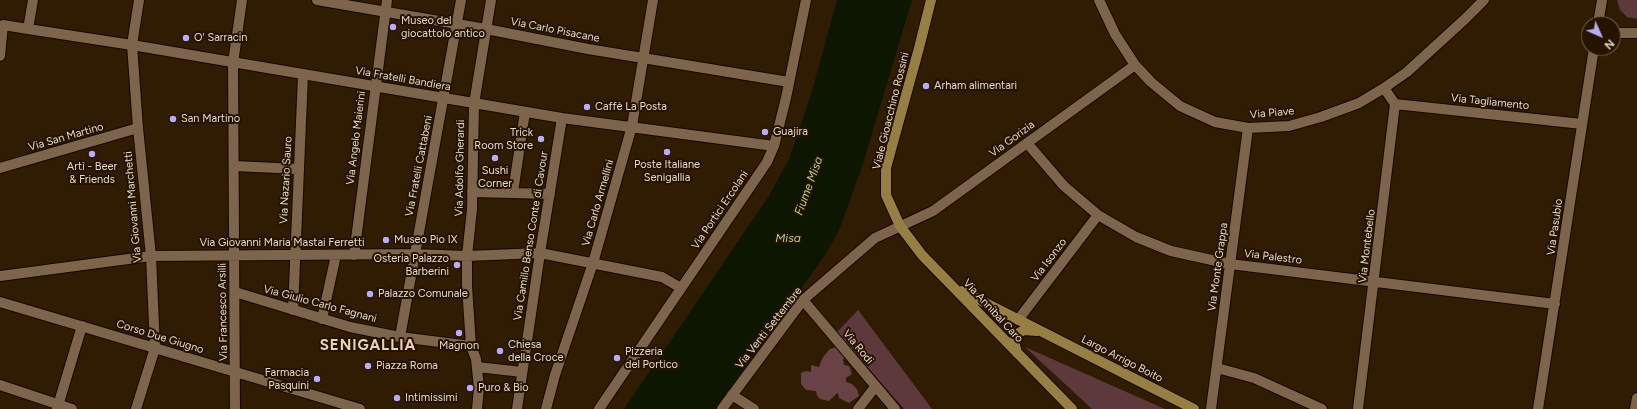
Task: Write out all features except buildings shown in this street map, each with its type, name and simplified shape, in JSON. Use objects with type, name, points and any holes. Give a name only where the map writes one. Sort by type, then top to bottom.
[{"type":"street","points":[[28,29],[33,0]]},
{"type":"street","name":"Via Giovanni Marchetti","points":[[136,409],[155,348],[151,256],[138,128],[132,45],[139,0]]},
{"type":"street","name":"Via Francesco Arsilli","points":[[236,409],[233,63],[242,0]]},
{"type":"street","name":"Via Carlo Pisacane","points":[[316,0],[789,82]]},
{"type":"street","name":"Via Angelo Maierini","points":[[354,255],[387,0]]},
{"type":"street","name":"Via Fratelli Cattabeni","points":[[400,337],[461,0]]},
{"type":"street","name":"Via Adolfo Gherardi","points":[[477,409],[479,388],[477,367],[471,346],[467,286],[467,256],[472,192],[474,104],[491,0]]},
{"type":"street","name":"Via Carlo Armellini","points":[[546,409],[555,375],[593,262],[632,126],[653,0]]},
{"type":"street","name":"Via Portici Ercolani","points":[[599,409],[767,162],[774,146],[806,0]]},
{"type":"street","name":"Viale Gioacchino Rossini","points":[[900,226],[886,195],[886,168],[931,0]]},
{"type":"street","name":"Via Piave","points":[[1100,2],[1115,34],[1135,65],[1151,82],[1180,106],[1215,122],[1248,128],[1289,126],[1322,117],[1359,103],[1407,72],[1484,0]]},
{"type":"street","points":[[1599,16],[1602,0]]},
{"type":"street","name":"Via Fratelli Bandiera","points":[[0,56],[3,25],[132,45],[562,118],[632,126],[774,146]]},
{"type":"street","points":[[1621,33],[1637,33]]},
{"type":"street","name":"Via Pasubio","points":[[1538,409],[1593,56]]},
{"type":"street","name":"Via Gorizia","points":[[900,226],[933,211],[1135,65]]},
{"type":"street","name":"Via Nazario Sauro","points":[[292,310],[303,75]]},
{"type":"street","points":[[1384,88],[1395,104]]},
{"type":"street","name":"Via Tagliamento","points":[[1395,104],[1582,124]]},
{"type":"street","name":"Via Montebello","points":[[1358,409],[1375,282],[1395,104]]},
{"type":"street","points":[[513,192],[525,112]]},
{"type":"street","name":"Via Camillo Benso Conte di Cavour","points":[[517,407],[562,118]]},
{"type":"street","name":"Via San Martino","points":[[0,168],[138,128]]},
{"type":"street","name":"Via Monte Grappa","points":[[1211,409],[1248,128]]},
{"type":"street","name":"Via Palestro","points":[[1027,143],[1064,186],[1080,202],[1098,215],[1136,237],[1171,251],[1230,264],[1555,304]]},
{"type":"street","points":[[234,166],[298,169]]},
{"type":"street","points":[[472,192],[550,194]]},
{"type":"street","name":"Via Isonzo","points":[[1018,320],[1098,215]]},
{"type":"street","name":"Via Annibal Caro","points":[[900,226],[922,255],[1072,409]]},
{"type":"street","name":"Via Venti Settembre","points":[[722,409],[803,300],[874,238],[900,226]]},
{"type":"street","name":"Via Giovanni Maria Mastai Ferretti","points":[[0,276],[151,256],[414,254],[467,256],[540,253],[593,262],[662,277],[680,288]]},
{"type":"street","points":[[322,319],[336,255]]},
{"type":"street","name":"Largo Arrigo Boito","points":[[954,287],[1194,409]]},
{"type":"street","name":"Via Giulio Carlo Fagnani","points":[[235,292],[350,327],[400,337],[471,346]]},
{"type":"street","name":"Via Rodi","points":[[803,300],[894,409]]},
{"type":"street","name":"Corso Due Giugno","points":[[0,302],[236,373],[333,405],[360,409]]},
{"type":"street","points":[[57,407],[82,326]]},
{"type":"street","points":[[1017,354],[1014,341],[1017,334],[1024,330],[1039,330]]},
{"type":"street","points":[[477,367],[522,372]]},
{"type":"street","points":[[1217,368],[1254,378],[1322,409]]},
{"type":"street","points":[[0,385],[57,407],[72,409]]},
{"type":"street","points":[[858,409],[875,387]]},
{"type":"street","points":[[732,395],[754,409]]},
{"type":"street","points":[[1636,409],[1637,398]]},
{"type":"shaded area","points":[[1617,0],[1637,0],[1637,19],[1627,17],[1620,10]]},
{"type":"shaded area","points":[[858,310],[932,409],[904,409],[837,332]]},
{"type":"shaded area","points":[[837,347],[845,356],[843,360],[844,365],[849,366],[852,374],[846,378],[846,382],[852,384],[857,389],[859,396],[849,403],[839,398],[838,393],[829,401],[820,399],[817,396],[816,391],[806,390],[801,384],[801,373],[806,371],[811,372],[811,365],[819,367],[823,357],[830,349]]},
{"type":"shaded area","points":[[1025,347],[1165,409],[1092,409]]},
{"type":"water","name":"Misa","points":[[837,0],[912,0],[862,167],[839,230],[825,255],[715,409],[624,409],[769,196],[789,159],[811,95]]},
{"type":"place","name":"Museo del giocattolo antico","points":[[393,27]]},
{"type":"place","name":"O' Sarracin","points":[[186,38]]},
{"type":"place","name":"Arham alimentari","points":[[926,86]]},
{"type":"place","name":"Caffè La Posta","points":[[587,107]]},
{"type":"place","name":"San Martino","points":[[173,119]]},
{"type":"place","name":"Guajira","points":[[765,132]]},
{"type":"place","name":"Trick Room Store","points":[[541,139]]},
{"type":"place","name":"Poste Italiane Senigallia","points":[[667,152]]},
{"type":"place","name":"Artì - Beer & Friends","points":[[92,154]]},
{"type":"place","name":"Sushi Corner","points":[[495,158]]},
{"type":"place","name":"Museo Pio IX","points":[[386,240]]},
{"type":"place","name":"Osteria Palazzo Barberini","points":[[457,265]]},
{"type":"place","name":"Palazzo Comunale","points":[[370,294]]},
{"type":"place","name":"Magnon","points":[[459,333]]},
{"type":"place","name":"Chiesa della Croce","points":[[500,351]]},
{"type":"place","name":"Pizzeria del Portico","points":[[617,358]]},
{"type":"place","name":"Piazza Roma","points":[[368,366]]},
{"type":"place","name":"Farmacia Pasquini","points":[[317,379]]},
{"type":"place","name":"Puro & Bio","points":[[470,388]]},
{"type":"place","name":"Intimissimi","points":[[397,398]]},
{"type":"district","name":"SENIGALLIA","points":[[368,346]]},
{"type":"water label","name":"Fiume Misa","points":[[809,186]]}]
